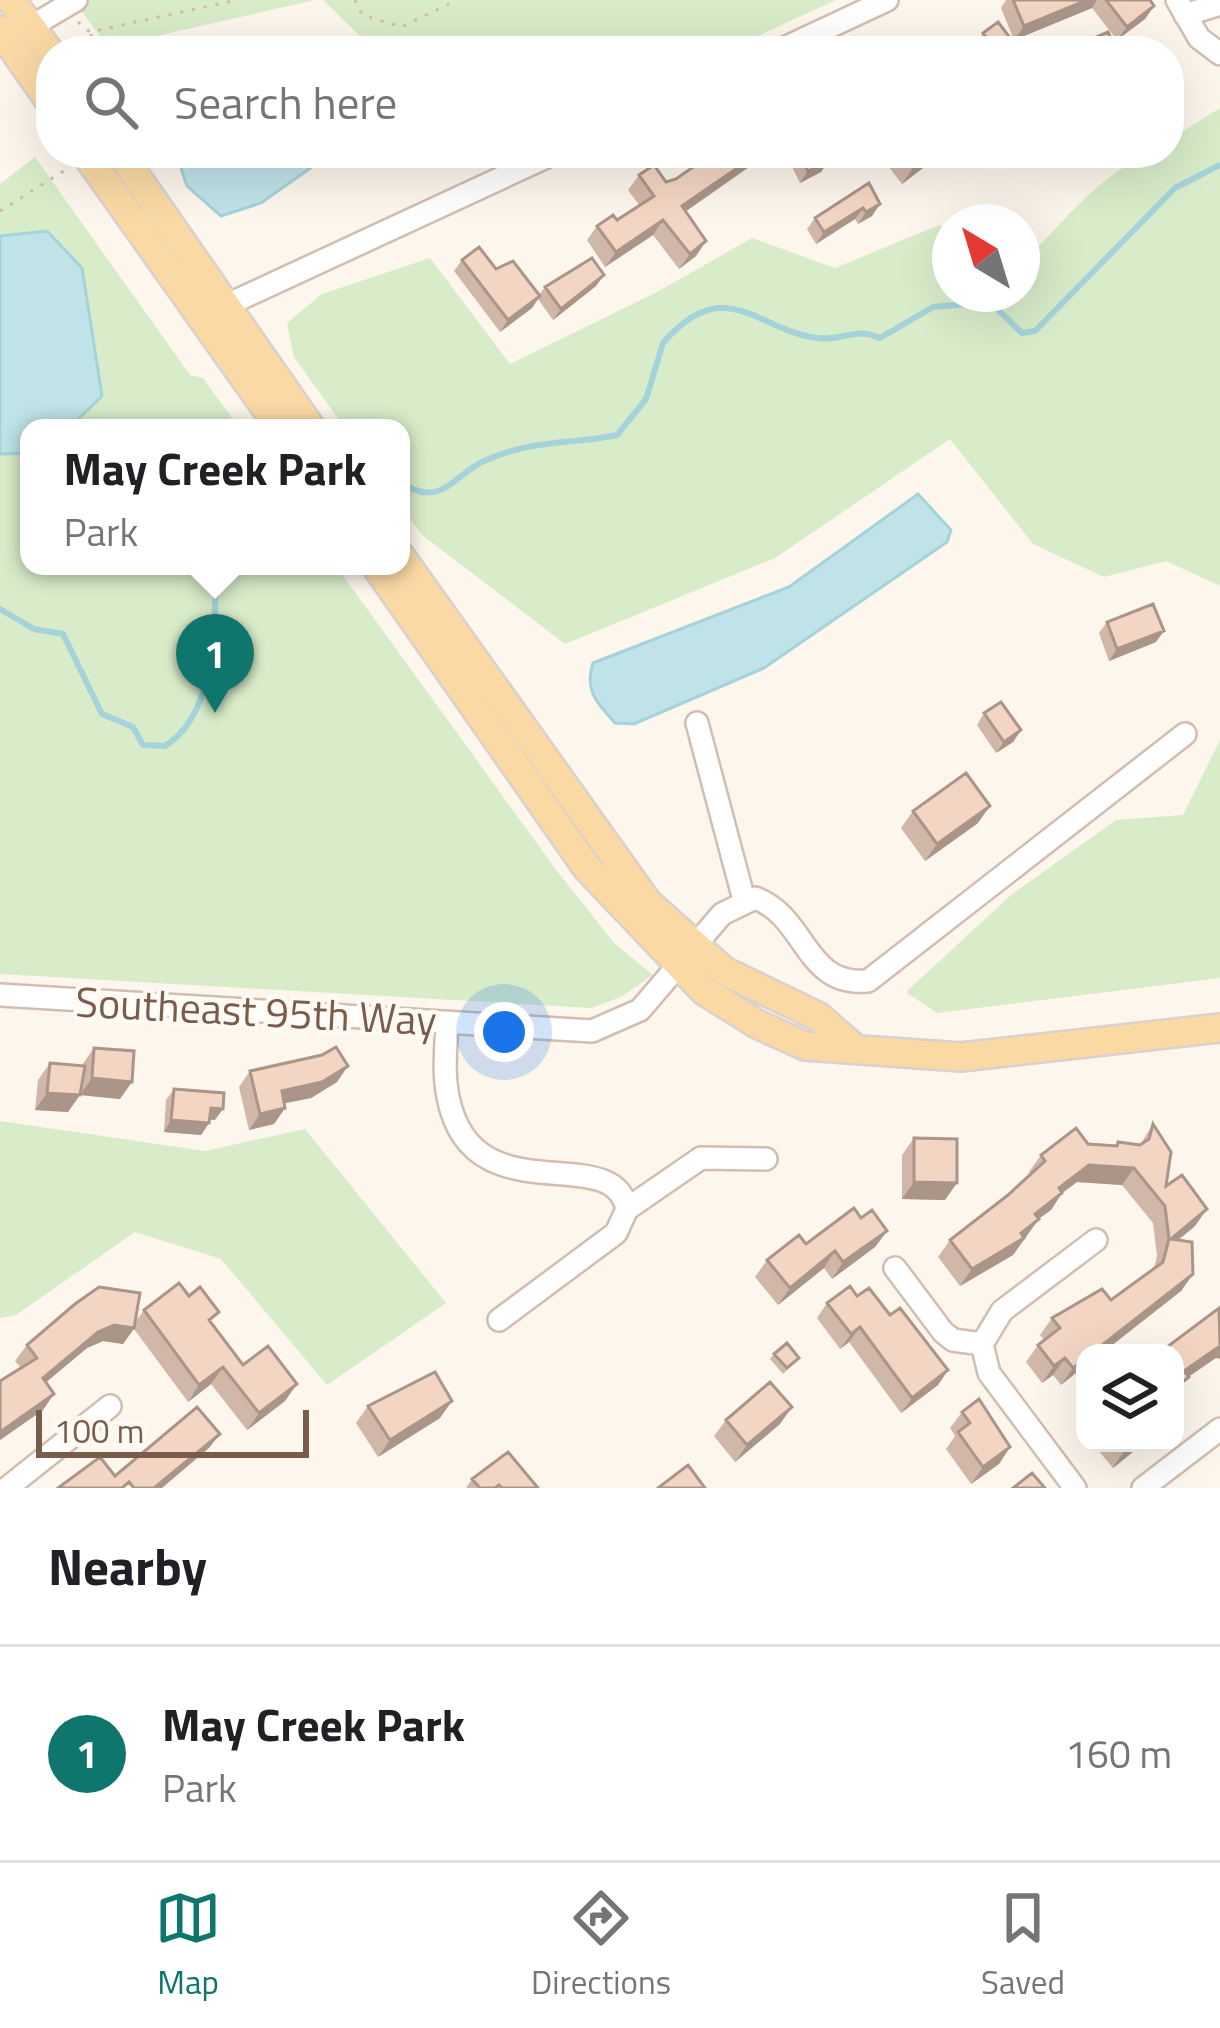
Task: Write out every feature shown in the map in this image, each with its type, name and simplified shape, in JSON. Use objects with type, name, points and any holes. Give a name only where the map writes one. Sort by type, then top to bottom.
[{"type":"main road","points":[[11,0],[39,36]]},
{"type":"main road","points":[[0,29],[36,81]]},
{"type":"main road","points":[[85,168],[214,310]]},
{"type":"main road","points":[[129,168],[253,367],[302,419]]},
{"type":"main road","points":[[253,367],[276,419]]},
{"type":"main road","points":[[398,575],[562,835],[685,956],[704,992],[773,1031],[805,1046],[961,1058],[1220,1028]]},
{"type":"main road","points":[[685,956],[819,1017],[851,1046]]},
{"type":"street","points":[[810,36],[887,0]]},
{"type":"street","points":[[32,26],[70,4]]},
{"type":"street","points":[[1220,4],[1181,8],[1199,38],[1220,54]]},
{"type":"street","points":[[214,310],[522,168]]},
{"type":"street","points":[[697,723],[744,900],[773,906],[810,958],[835,979],[868,981],[1185,734]]},
{"type":"street","name":"Southeast 95th Way","points":[[0,995],[592,1031],[640,1010],[722,914],[744,900]]},
{"type":"street","points":[[447,1022],[447,1095],[457,1124],[481,1154],[514,1171],[601,1179],[620,1191],[627,1209]]},
{"type":"street","points":[[499,1320],[616,1233],[627,1209],[701,1158],[766,1159]]},
{"type":"street","points":[[1075,1488],[988,1373],[982,1344],[1002,1310],[1096,1240]]},
{"type":"street","points":[[895,1268],[943,1332],[953,1340],[982,1344]]},
{"type":"street","points":[[7,1488],[110,1406]]},
{"type":"street","points":[[1143,1488],[1220,1430]]},
{"type":"path","points":[[90,32],[237,0]]},
{"type":"path","points":[[355,0],[362,15],[402,28],[457,0]]},
{"type":"path","points":[[70,4],[90,36]]},
{"type":"path","points":[[0,211],[66,168]]},
{"type":"green space","points":[[73,0],[315,0],[156,36],[100,36]]},
{"type":"green space","points":[[323,0],[836,0],[758,36],[359,35]]},
{"type":"green space","points":[[1220,108],[1220,586],[1166,561],[1104,577],[1033,544],[950,439],[775,558],[565,644],[422,535],[410,518],[410,419],[339,419],[294,357],[287,323],[322,294],[430,258],[510,364],[657,292],[752,238],[835,268],[932,228],[932,312],[1040,312],[1040,245],[1075,209],[1123,168],[1184,168],[1184,131]]},
{"type":"green space","points":[[35,157],[36,168],[43,168],[190,375],[203,378],[233,419],[20,419],[20,575],[343,575],[557,871],[615,944],[653,975],[621,997],[591,1008],[0,974],[0,184]]},
{"type":"green space","points":[[1220,740],[1220,978],[937,1013],[906,992],[1011,895],[1116,820],[1183,815]]},
{"type":"green space","points":[[0,1121],[205,1151],[305,1129],[446,1303],[327,1385],[221,1259],[135,1232],[16,1315],[0,1318]]},
{"type":"water","points":[[181,168],[311,168],[261,203],[221,216],[187,186]]},
{"type":"water","points":[[47,231],[82,268],[102,396],[78,419],[20,419],[20,453],[0,454],[0,236]]},
{"type":"water","points":[[918,494],[951,530],[947,542],[764,668],[634,724],[615,723],[598,703],[590,681],[593,663],[789,587]]},
{"type":"building","points":[[1013,0],[1087,0],[1024,26]]},
{"type":"building","points":[[1106,0],[1150,0],[1154,6],[1127,27]]},
{"type":"building","points":[[998,22],[1009,36],[985,36],[983,33]]},
{"type":"building","points":[[650,168],[656,168],[666,182],[692,168],[737,168],[682,206],[706,241],[690,254],[663,220],[616,252],[597,226],[613,215],[617,220],[654,196],[639,175]]},
{"type":"building","points":[[869,183],[880,204],[866,212],[863,208],[824,232],[815,218]]},
{"type":"building","points":[[479,247],[496,269],[513,261],[540,296],[508,320],[462,260]]},
{"type":"building","points":[[592,258],[604,275],[561,309],[545,287]]},
{"type":"building","points":[[1153,604],[1164,631],[1117,649],[1107,622]]},
{"type":"building","points":[[1001,702],[1021,730],[1004,742],[984,713]]},
{"type":"building","points":[[966,773],[990,806],[937,844],[913,811]]},
{"type":"building","points":[[336,1047],[348,1066],[322,1082],[282,1091],[285,1108],[260,1114],[250,1071],[322,1055]]},
{"type":"building","points":[[94,1048],[134,1051],[132,1082],[92,1078]]},
{"type":"building","points":[[50,1063],[85,1066],[80,1095],[47,1093]]},
{"type":"building","points":[[174,1089],[224,1093],[223,1109],[211,1108],[209,1123],[171,1120]]},
{"type":"building","points":[[1153,1124],[1171,1152],[1166,1186],[1182,1175],[1207,1209],[1171,1239],[1192,1242],[1193,1274],[1104,1344],[1076,1344],[1073,1368],[1065,1358],[1054,1366],[1038,1345],[1060,1328],[1052,1318],[1102,1289],[1111,1300],[1163,1262],[1169,1239],[1165,1206],[1134,1168],[1089,1165],[1035,1214],[1039,1219],[1021,1233],[1024,1238],[972,1269],[950,1240],[1008,1195],[1045,1161],[1041,1155],[1076,1128],[1088,1144],[1140,1145],[1149,1139]]},
{"type":"building","points":[[914,1138],[957,1139],[957,1183],[914,1182]]},
{"type":"building","points":[[854,1208],[861,1218],[872,1210],[887,1231],[843,1262],[835,1251],[790,1288],[767,1260],[799,1235],[806,1244]]},
{"type":"building","points":[[179,1283],[189,1296],[200,1287],[219,1312],[209,1320],[243,1365],[268,1346],[297,1384],[259,1413],[223,1367],[199,1385],[144,1310]]},
{"type":"building","points":[[850,1286],[857,1296],[869,1288],[890,1315],[900,1308],[948,1370],[912,1398],[860,1327],[851,1334],[827,1303]]},
{"type":"building","points":[[99,1287],[140,1293],[134,1328],[114,1325],[98,1332],[43,1378],[54,1394],[0,1432],[0,1381],[37,1358],[27,1345]]},
{"type":"building","points":[[1219,1308],[1220,1346],[1184,1371],[1184,1344],[1171,1344]]},
{"type":"building","points":[[787,1343],[799,1358],[787,1368],[774,1354]]},
{"type":"building","points":[[435,1372],[452,1401],[390,1440],[368,1406]]},
{"type":"building","points":[[770,1382],[792,1407],[747,1445],[726,1420]]},
{"type":"building","points":[[979,1399],[1010,1447],[983,1467],[958,1432],[970,1423],[962,1412]]},
{"type":"building","points":[[197,1407],[220,1434],[154,1488],[134,1488],[129,1482],[122,1488],[58,1488],[100,1457],[115,1476]]},
{"type":"building","points":[[508,1452],[538,1488],[480,1488],[472,1479]]},
{"type":"building","points":[[688,1465],[705,1488],[658,1488]]},
{"type":"building","points":[[1032,1473],[1045,1488],[1013,1488]]},
{"type":"waterway","points":[[410,488],[440,490],[502,454],[617,435],[646,399],[663,343],[705,311],[741,311],[817,338],[863,334],[880,338],[933,307],[990,302],[1022,333],[1035,331],[1175,188],[1220,165]]},
{"type":"waterway","points":[[0,609],[34,629],[63,634],[102,714],[133,727],[143,745],[165,746],[183,731],[204,689],[216,575]]},
{"type":"place","name":"May Creek Park","points":[[215,713]]}]
